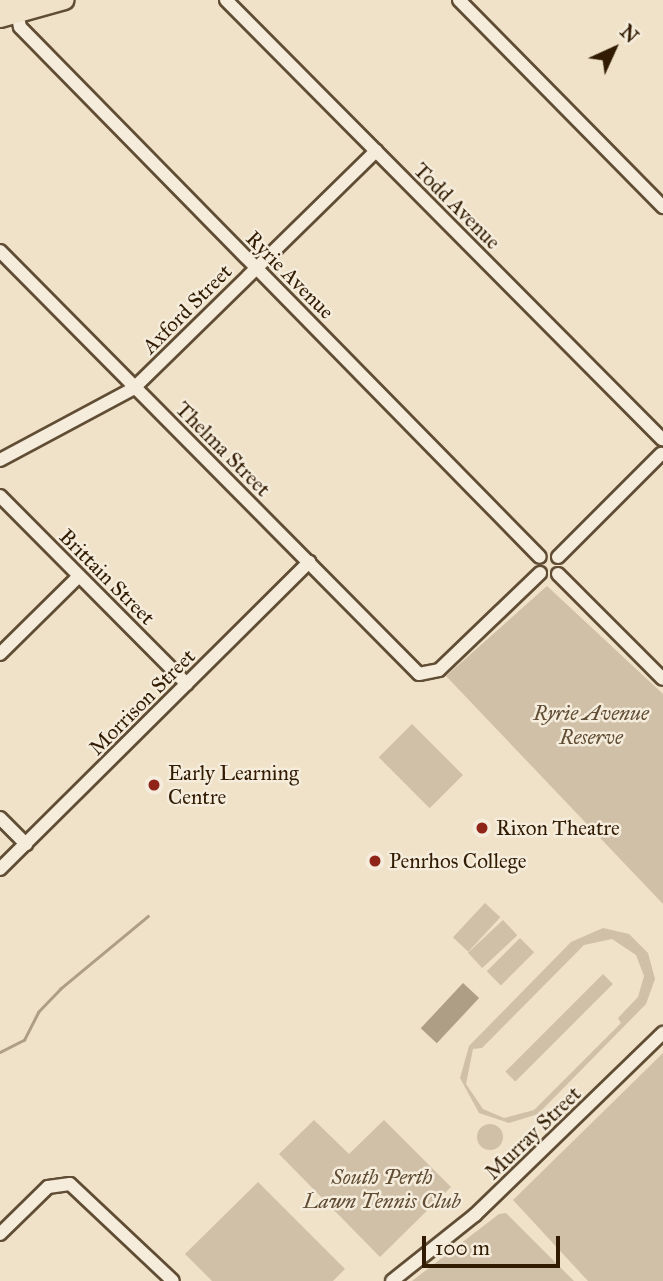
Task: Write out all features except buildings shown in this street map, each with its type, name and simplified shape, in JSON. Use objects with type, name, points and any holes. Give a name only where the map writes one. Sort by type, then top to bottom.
[{"type":"highway","points":[[0,6],[66,0]]},
{"type":"highway","points":[[9,18],[66,0]]},
{"type":"street","name":"Todd Avenue","points":[[226,0],[662,439]]},
{"type":"street","points":[[459,0],[663,207]]},
{"type":"street","name":"Ryrie Avenue","points":[[9,18],[540,557]]},
{"type":"street","name":"Axford Street","points":[[0,460],[134,388],[376,151]]},
{"type":"street","name":"Thelma Street","points":[[0,251],[419,674],[439,670],[540,573]]},
{"type":"street","points":[[662,439],[662,455],[558,557],[540,557],[540,573],[558,574],[663,679]]},
{"type":"street","name":"Brittain Street","points":[[0,496],[187,684]]},
{"type":"street","points":[[558,557],[558,574]]},
{"type":"street","name":"Morrison Street","points":[[0,869],[309,562]]},
{"type":"street","points":[[0,654],[79,576]]},
{"type":"street","points":[[0,818],[26,844]]},
{"type":"street","name":"Murray Street","points":[[392,1281],[475,1215],[663,1033]]},
{"type":"street","points":[[0,1234],[48,1188],[70,1184],[173,1281]]},
{"type":"green space","name":"Ryrie Avenue Reserve","points":[[547,586],[663,694],[663,904],[446,676]]},
{"type":"green space","points":[[412,724],[463,775],[430,808],[379,757]]},
{"type":"green space","points":[[485,903],[500,917],[468,952],[453,937]]},
{"type":"green space","points":[[503,920],[517,935],[482,968],[468,953]]},
{"type":"green space","points":[[603,928],[629,934],[648,953],[655,979],[646,1004],[538,1114],[509,1123],[479,1113],[460,1078],[469,1046],[571,942]],"holes":[[[612,939],[636,955],[644,976],[638,997],[618,1018],[621,1023],[534,1110],[504,1118],[483,1109],[466,1084],[473,1049],[482,1048],[584,945]]]},
{"type":"green space","points":[[520,938],[534,952],[501,985],[487,971]]},
{"type":"green space","points":[[603,974],[613,984],[515,1081],[505,1072]]},
{"type":"green space","points":[[663,1053],[663,1281],[588,1281],[513,1200]]},
{"type":"green space","name":"South Perth Lawn Tennis Club","points":[[314,1120],[349,1154],[384,1120],[451,1187],[380,1257],[279,1154]]},
{"type":"green space","points":[[490,1124],[499,1128],[503,1137],[499,1146],[490,1150],[481,1146],[477,1137],[481,1128]]},
{"type":"green space","name":"South Perth Lawn Tennis Club","points":[[258,1182],[345,1269],[333,1281],[212,1281],[185,1254]]},
{"type":"green space","points":[[506,1213],[574,1281],[412,1281],[499,1214]]},
{"type":"shaded area","points":[[463,983],[479,998],[437,1043],[421,1028]]},
{"type":"waterway","points":[[0,1052],[24,1040],[38,1012],[60,989],[148,916]]},
{"type":"place","name":"Early Learning Centre","points":[[154,785]]},
{"type":"place","name":"Rixon Theatre","points":[[482,828]]},
{"type":"place","name":"Penrhos College","points":[[375,861]]}]
